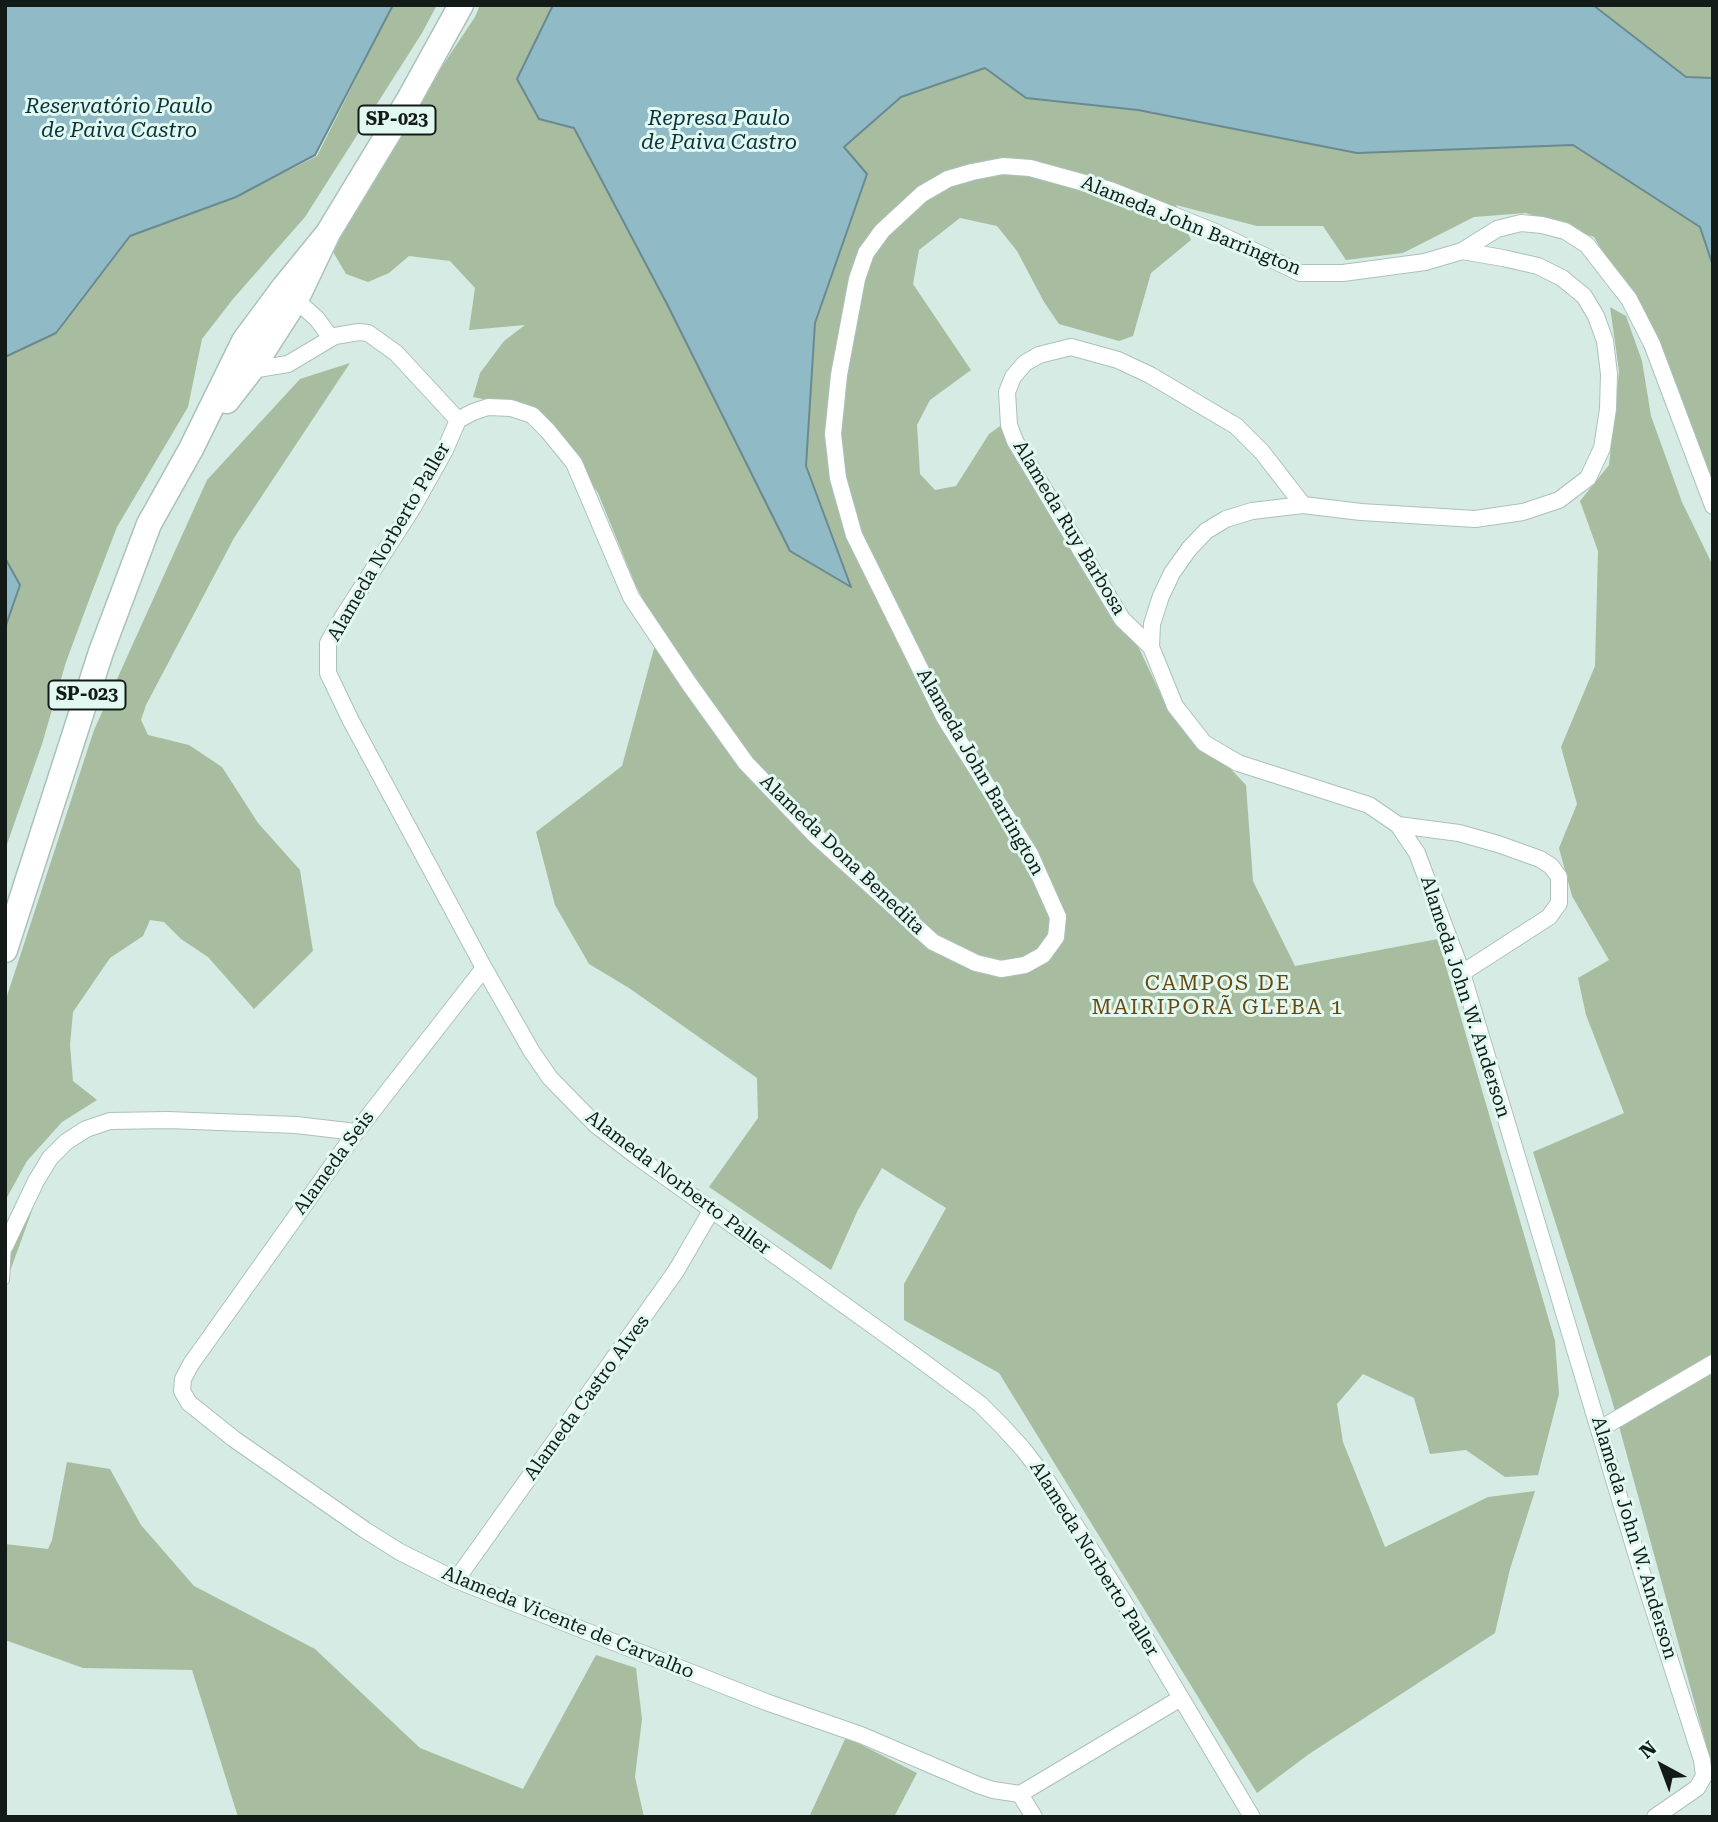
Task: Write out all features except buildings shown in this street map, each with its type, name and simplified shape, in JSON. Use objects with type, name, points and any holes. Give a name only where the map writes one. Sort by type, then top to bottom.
[{"type":"main road","name":"SP-023","points":[[191,449],[251,370],[296,300],[328,233],[408,102],[461,5]]},
{"type":"main road","name":"SP-023","points":[[5,950],[101,652],[149,524],[191,449],[244,341],[328,233]]},
{"type":"street","name":"Alameda John Barrington","points":[[1043,955],[1056,937],[1058,917],[1049,893],[1030,854],[944,717],[894,620],[854,535],[838,478],[833,434],[839,375],[857,279],[866,253],[882,231],[922,194],[948,179],[972,172],[1003,166],[1030,168],[1110,190],[1213,231],[1300,273],[1343,273],[1425,262],[1462,251],[1497,229],[1521,223],[1542,225],[1565,232],[1587,245],[1629,299],[1652,344],[1713,506]]},
{"type":"street","name":"Alameda John W. Anderson","points":[[1462,251],[1538,267],[1562,278],[1584,296],[1596,316],[1605,341],[1609,374],[1608,409],[1602,448],[1588,478],[1559,500],[1523,512],[1475,519],[1374,513],[1303,505],[1252,511],[1227,519],[1206,531],[1172,573],[1152,624],[1151,647],[1175,706],[1204,743],[1238,764],[1369,805],[1398,825],[1417,853],[1462,973],[1642,1573],[1702,1759],[1704,1776],[1697,1788],[1655,1817]]},
{"type":"street","points":[[296,300],[317,319],[331,338]]},
{"type":"street","name":"Alameda Norberto Paller","points":[[251,370],[288,364],[331,338],[359,332],[376,338],[396,353],[457,420],[445,450],[412,509],[328,643],[328,673],[351,722],[484,968],[550,1079],[596,1125],[914,1355],[980,1404],[1001,1425],[1046,1479],[1252,1817]]},
{"type":"street","name":"Alameda Ruy Barbosa","points":[[1151,647],[1122,619],[1015,441],[1009,425],[1007,391],[1013,377],[1026,363],[1039,355],[1071,347],[1109,357],[1150,375],[1236,426],[1262,452],[1303,505]]},
{"type":"street","name":"Alameda Dona Benedita","points":[[457,420],[488,407],[511,408],[532,415],[548,431],[574,463],[631,597],[746,763],[815,835],[933,942],[976,963],[1000,969],[1025,965],[1043,955]]},
{"type":"street","points":[[1398,825],[1460,833],[1498,844],[1540,859],[1551,866],[1559,877],[1559,903],[1549,916],[1462,973]]},
{"type":"street","name":"Alameda Seis","points":[[191,1364],[356,1132],[484,968]]},
{"type":"street","points":[[6,1244],[50,1158],[66,1142],[86,1129],[110,1122],[194,1121],[296,1125],[356,1132]]},
{"type":"street","name":"Alameda Castro Alves","points":[[456,1580],[677,1271],[712,1211]]},
{"type":"street","points":[[1600,1429],[1713,1363]]},
{"type":"street","name":"Alameda Vicente de Carvalho","points":[[191,1364],[183,1379],[182,1391],[189,1403],[234,1439],[400,1552],[456,1580],[754,1697],[861,1735],[978,1785],[1020,1794]]},
{"type":"street","points":[[1034,1817],[1020,1794],[1181,1698]]},
{"type":"lane","points":[[5,1280],[6,1244]]},
{"type":"green space","points":[[393,5],[437,5],[305,217],[233,299],[202,339],[188,407],[117,527],[66,662],[42,744],[5,850],[5,628],[20,585],[5,558],[5,357],[56,332],[130,236],[236,197],[317,156]]},
{"type":"green space","points":[[480,5],[1713,5],[1713,490],[1666,360],[1594,237],[1526,213],[1474,217],[1403,253],[1346,260],[1323,226],[1257,226],[1176,205],[1191,240],[1151,273],[1133,336],[1119,341],[1059,324],[1017,251],[997,226],[960,218],[919,250],[913,284],[971,370],[930,400],[917,425],[920,474],[935,490],[956,486],[989,434],[1003,424],[1137,644],[1162,697],[1246,785],[1253,881],[1295,966],[1438,939],[1555,1341],[1559,1394],[1538,1475],[1505,1477],[1466,1450],[1430,1454],[1414,1398],[1363,1374],[1337,1404],[1343,1442],[1385,1547],[1488,1497],[1535,1491],[1510,1569],[1495,1633],[1309,1754],[1257,1793],[999,1373],[904,1320],[904,1284],[946,1208],[882,1168],[858,1210],[831,1270],[709,1187],[758,1118],[757,1078],[629,988],[589,964],[555,905],[536,832],[622,766],[659,630],[636,586],[598,493],[540,411],[473,397],[480,373],[504,341],[525,325],[469,330],[475,288],[450,261],[409,256],[389,273],[368,282],[346,274],[332,250],[354,206],[475,17]]},
{"type":"green space","points":[[1610,307],[1626,316],[1642,361],[1651,416],[1682,502],[1713,566],[1713,1770],[1611,1397],[1533,1152],[1624,1113],[1586,1015],[1578,978],[1609,960],[1572,896],[1559,848],[1577,804],[1561,747],[1595,666],[1598,551],[1580,501],[1609,465],[1619,371]]},
{"type":"green space","points":[[350,363],[234,538],[146,705],[141,720],[148,735],[189,745],[222,767],[258,823],[300,870],[313,951],[254,1009],[208,957],[181,939],[164,922],[150,920],[143,936],[110,958],[73,1012],[70,1045],[73,1081],[97,1100],[62,1122],[27,1161],[5,1201],[5,1002],[94,730],[207,480],[300,379]]},
{"type":"green space","points":[[33,1208],[5,1285],[5,1262]]},
{"type":"green space","points":[[67,1462],[110,1469],[141,1525],[194,1586],[315,1649],[420,1748],[523,1789],[596,1655],[636,1668],[642,1719],[635,1777],[644,1817],[238,1817],[192,1670],[83,1668],[5,1640],[5,1544],[48,1549]]},
{"type":"green space","points":[[846,1737],[917,1773],[894,1817],[809,1817]]},
{"type":"water","name":"Reservatório Paulo de Paiva Castro","points":[[5,5],[393,5],[315,155],[236,197],[130,236],[56,333],[5,357]]},
{"type":"water","name":"Represa Paulo de Paiva Castro","points":[[553,5],[1593,5],[1686,77],[1713,78],[1713,266],[1700,227],[1573,145],[1357,153],[1138,110],[1026,98],[985,68],[901,97],[844,147],[867,174],[815,323],[806,466],[851,587],[790,551],[667,304],[574,128],[539,119],[517,79]]},
{"type":"water","points":[[5,558],[20,585],[5,628]]},
{"type":"district","name":"CAMPOS DE MAIRIPORÃ GLEBA 1","points":[[1218,996]]}]
